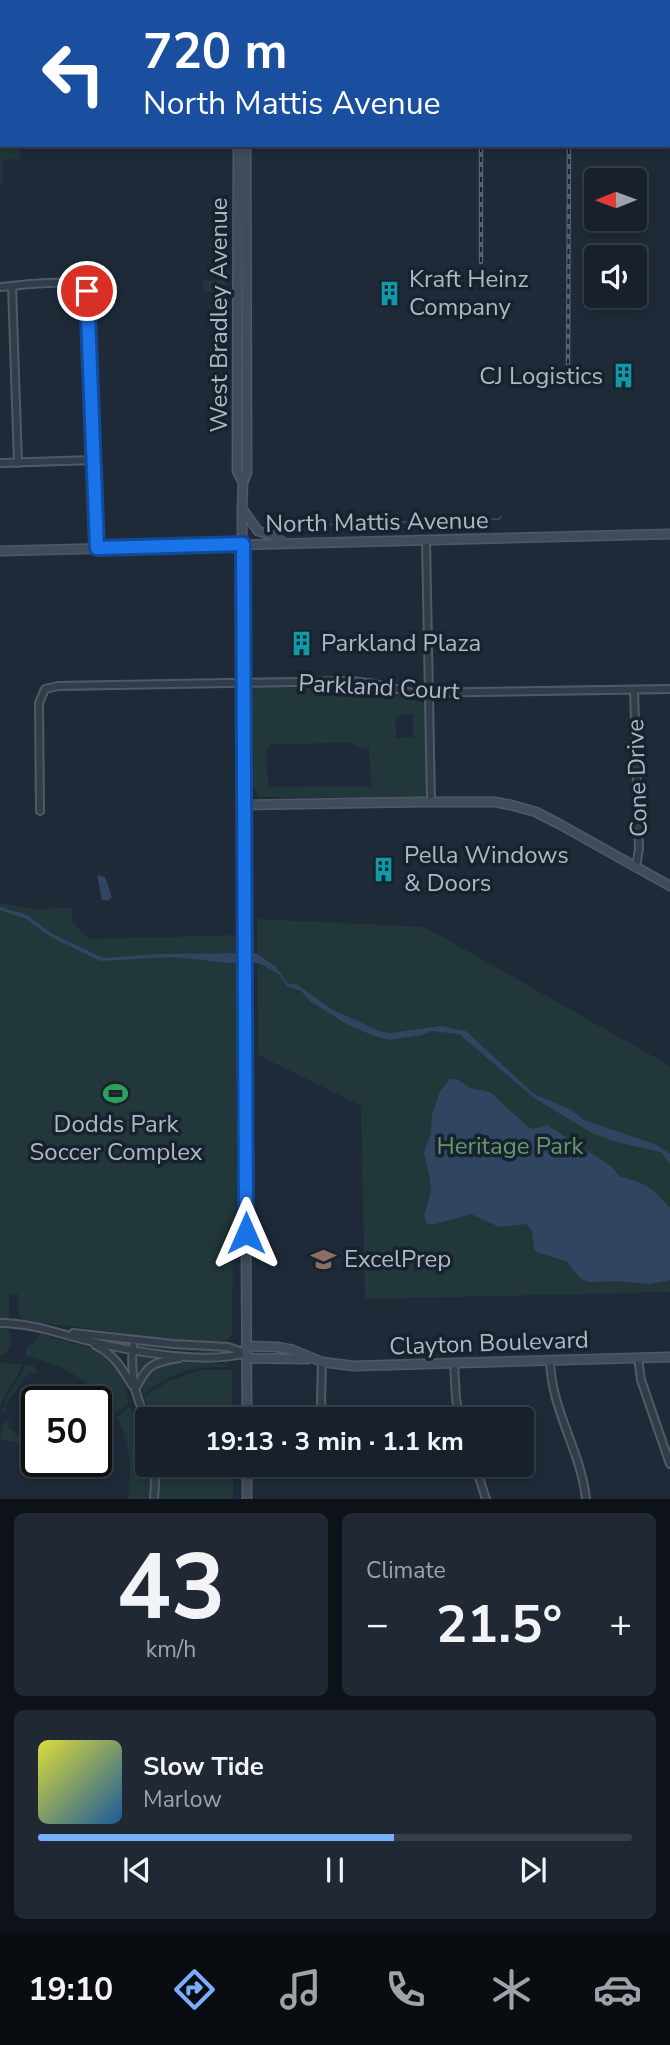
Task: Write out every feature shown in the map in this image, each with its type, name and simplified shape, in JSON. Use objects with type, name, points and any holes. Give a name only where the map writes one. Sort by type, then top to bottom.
[{"type":"main road","name":"West Bradley Avenue","points":[[238,147],[237,471],[243,483]]},
{"type":"main road","name":"West Bradley Avenue","points":[[246,147],[247,472],[243,483],[242,508],[247,1407]]},
{"type":"main road","points":[[242,508],[258,531],[283,543]]},
{"type":"main road","name":"North Mattis Avenue","points":[[0,551],[670,534]]},
{"type":"main road","points":[[244,805],[495,802],[526,808],[670,886]]},
{"type":"main road","name":"Clayton Boulevard","points":[[246,1353],[354,1366],[670,1357]]},
{"type":"main road","points":[[247,1477],[247,1499]]},
{"type":"street","points":[[0,286],[58,283],[79,285],[85,288],[88,294],[97,548]]},
{"type":"street","points":[[12,286],[18,463]]},
{"type":"street","points":[[0,463],[93,460]]},
{"type":"street","points":[[426,540],[431,802]]},
{"type":"street","name":"Parkland Court","points":[[40,811],[39,703],[45,689],[58,685],[365,682],[399,691],[429,694],[670,689]]},
{"type":"street","name":"Cone Drive","points":[[634,690],[639,849],[636,867]]},
{"type":"street","points":[[0,1323],[64,1333],[106,1350],[119,1363],[135,1390]]},
{"type":"street","points":[[64,1333],[228,1347],[246,1353]]},
{"type":"street","points":[[80,1339],[186,1357],[228,1359],[246,1353]]},
{"type":"street","points":[[134,1340],[131,1374],[142,1407]]},
{"type":"street","points":[[135,1390],[143,1374],[154,1362],[186,1357]]},
{"type":"street","points":[[638,1358],[641,1380],[670,1464]]},
{"type":"street","points":[[550,1360],[555,1403],[582,1476],[586,1499]]},
{"type":"street","points":[[322,1362],[322,1407]]},
{"type":"street","points":[[454,1364],[458,1407]]},
{"type":"street","points":[[154,1499],[155,1477]]},
{"type":"street","points":[[479,1477],[486,1499]]},
{"type":"green space","points":[[0,147],[19,147],[20,159],[2,160],[2,185]]},
{"type":"green space","points":[[226,280],[227,291],[203,292],[203,281]]},
{"type":"green space","points":[[255,688],[364,688],[423,702],[427,793],[419,799],[260,797],[251,784],[251,694]],"holes":[[[413,713],[413,737],[396,738],[395,717]],[[351,743],[369,748],[371,786],[272,787],[268,784],[266,749],[271,744]]]},
{"type":"green space","name":"Dodds Park Soccer Complex","points":[[0,903],[32,909],[72,908],[73,923],[90,939],[236,935],[236,1208],[232,1334],[225,1343],[182,1341],[22,1320],[19,1316],[18,1294],[9,1294],[9,1317],[0,1320]]},
{"type":"green space","name":"Heritage Park","points":[[257,919],[425,927],[670,1066],[670,1292],[365,1299],[361,1106],[258,1055]]},
{"type":"green space","points":[[4,1328],[11,1334],[10,1347],[5,1354],[0,1355],[0,1329]]},
{"type":"green space","points":[[40,1334],[106,1353],[122,1374],[129,1404],[116,1413],[112,1408],[112,1386],[90,1386],[77,1376],[53,1364],[26,1356],[26,1348],[35,1342]]},
{"type":"green space","points":[[141,1348],[226,1350],[226,1353]]},
{"type":"green space","points":[[139,1353],[157,1355],[157,1358],[141,1371],[137,1381],[134,1365]]},
{"type":"green space","points":[[166,1362],[226,1364],[226,1367],[182,1372],[143,1394],[143,1382],[147,1374]]},
{"type":"green space","points":[[0,1363],[22,1364],[3,1400],[0,1413]]},
{"type":"green space","points":[[25,1365],[34,1366],[37,1372],[35,1374],[30,1371],[4,1407],[8,1410],[3,1413],[4,1406],[6,1400]]},
{"type":"green space","points":[[201,1370],[232,1370],[233,1407],[148,1407],[144,1397],[170,1380]]},
{"type":"green space","points":[[130,1407],[135,1418],[135,1477],[150,1477],[149,1499],[128,1499],[129,1457],[117,1417]]},
{"type":"green space","points":[[7,1421],[10,1423],[8,1427],[21,1437],[21,1443],[0,1440],[2,1426]]},
{"type":"green space","points":[[159,1477],[233,1477],[233,1499],[158,1499]]},
{"type":"water","points":[[97,875],[105,877],[112,897],[108,901],[102,900]]},
{"type":"water","points":[[0,907],[27,915],[51,933],[103,958],[159,954],[256,953],[276,967],[288,984],[296,984],[333,1010],[382,1032],[440,1026],[466,1031],[534,1094],[572,1110],[584,1120],[657,1145],[670,1154],[670,1164],[661,1152],[616,1142],[592,1133],[534,1098],[459,1034],[431,1031],[389,1040],[374,1036],[348,1025],[310,1001],[301,991],[287,986],[280,975],[259,963],[173,957],[100,961],[51,937],[26,919],[0,910]]},
{"type":"water","points":[[450,1079],[457,1079],[470,1088],[490,1092],[528,1127],[533,1129],[547,1125],[611,1166],[619,1176],[643,1184],[657,1195],[670,1208],[670,1280],[650,1284],[589,1282],[581,1279],[566,1261],[534,1249],[532,1231],[527,1224],[499,1227],[471,1214],[427,1224],[424,1216],[431,1192],[424,1153],[440,1091]]},
{"type":"waterway","points":[[272,524],[281,526],[501,517]]},
{"type":"railway","points":[[481,147],[481,262]]},
{"type":"railway","points":[[568,364],[569,147]]},
{"type":"place","name":"Kraft Heinz Company","points":[[389,293]]},
{"type":"place","name":"CJ Logistics","points":[[623,376]]},
{"type":"place","name":"Parkland Plaza","points":[[301,643]]},
{"type":"place","name":"Pella Windows & Doors","points":[[384,869]]},
{"type":"place","name":"Dodds Park Soccer Complex","points":[[116,1093]]},
{"type":"place","name":"ExcelPrep","points":[[324,1259]]},
{"type":"route","points":[[87,291],[97,548],[243,544],[246,1233]]}]
